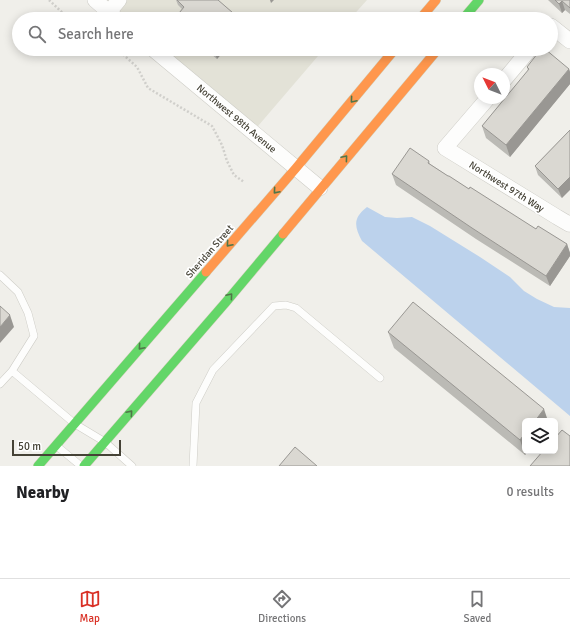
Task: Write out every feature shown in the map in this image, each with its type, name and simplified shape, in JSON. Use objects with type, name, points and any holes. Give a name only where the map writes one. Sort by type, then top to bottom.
[{"type":"main road","points":[[426,12],[436,0]]},
{"type":"main road","points":[[469,12],[479,0]]},
{"type":"main road","name":"Sheridan Street","points":[[38,466],[296,168],[389,56]]},
{"type":"main road","points":[[84,466],[226,302],[432,56]]},
{"type":"street","points":[[95,0],[109,12]]},
{"type":"street","points":[[114,12],[119,0]]},
{"type":"street","points":[[558,32],[570,41]]},
{"type":"street","name":"Northwest 98th Avenue","points":[[161,56],[320,188]]},
{"type":"street","points":[[510,73],[524,56]]},
{"type":"street","name":"Northwest 97th Way","points":[[483,104],[445,148],[569,223]]},
{"type":"lane","points":[[0,276],[18,292],[28,313],[34,336],[12,372],[0,384]]},
{"type":"lane","points":[[193,466],[196,403],[214,370],[274,306],[286,304],[296,308],[380,378]]},
{"type":"lane","points":[[12,372],[75,424],[105,442],[132,466]]},
{"type":"lane","points":[[56,445],[81,466]]},
{"type":"path","points":[[49,0],[62,12]]},
{"type":"path","points":[[124,56],[136,68],[148,88],[212,126],[222,145],[227,161],[234,175],[244,182]]},
{"type":"shaded area","points":[[97,0],[367,0],[356,12],[112,12]]},
{"type":"shaded area","points":[[163,56],[318,56],[253,132]]},
{"type":"water","points":[[367,207],[385,217],[412,217],[430,226],[480,257],[510,277],[524,291],[537,299],[554,307],[570,308],[570,416],[362,241],[357,231],[356,222],[359,215]]},
{"type":"building","points":[[177,0],[218,0],[232,12],[180,12],[184,7]]},
{"type":"building","points":[[555,0],[570,0],[570,8],[562,1],[559,4]]},
{"type":"building","points":[[536,56],[553,56],[569,69],[506,145],[482,126],[500,104],[510,104],[510,92],[529,69],[527,67]]},
{"type":"building","points":[[570,130],[570,177],[558,189],[535,166]]},
{"type":"building","points":[[410,148],[429,161],[428,163],[469,189],[470,187],[536,229],[538,226],[567,244],[546,276],[392,174]]},
{"type":"building","points":[[413,302],[544,409],[537,418],[522,418],[522,437],[520,440],[388,332]]},
{"type":"building","points":[[0,306],[10,315],[0,327]]},
{"type":"building","points":[[562,430],[570,436],[570,466],[530,466],[540,454],[558,454],[558,435]]},
{"type":"building","points":[[295,447],[317,466],[279,466]]},
{"type":"traffic: fast","points":[[469,12],[479,0]]},
{"type":"traffic: fast","points":[[84,466],[283,234]]},
{"type":"traffic: fast","points":[[38,466],[206,272]]},
{"type":"traffic: slow","points":[[426,12],[436,0]]},
{"type":"traffic: slow","points":[[206,272],[296,168],[389,56]]},
{"type":"traffic: slow","points":[[283,234],[432,56]]}]
